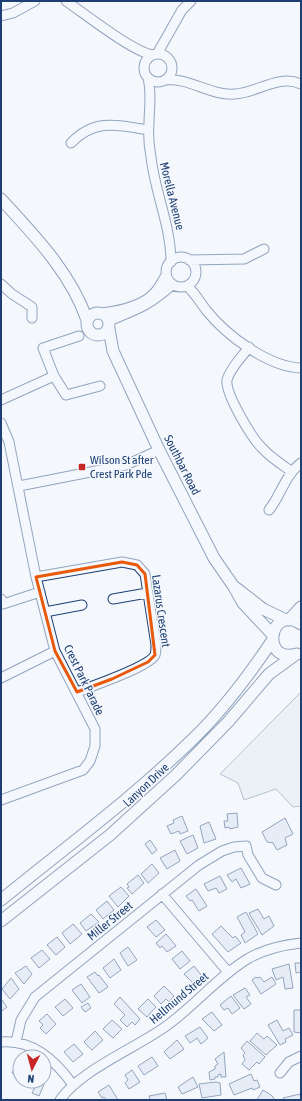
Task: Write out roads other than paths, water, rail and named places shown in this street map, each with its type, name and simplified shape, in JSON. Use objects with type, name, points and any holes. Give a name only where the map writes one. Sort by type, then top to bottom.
[{"type":"main road","points":[[1,199],[27,227],[58,267],[81,302],[100,319],[102,335],[97,336]]},
{"type":"main road","name":"Southbar Road","points":[[113,350],[88,330],[100,319],[159,450],[173,474],[214,558],[243,603],[272,638],[281,653],[287,655],[298,653]]},
{"type":"main road","name":"Southbar Road","points":[[234,587],[263,609],[287,620],[301,624]]},
{"type":"main road","points":[[287,620],[301,607]]},
{"type":"main road","name":"Lanyon Drive","points":[[1,900],[100,822],[190,742],[243,683],[272,638],[275,627],[287,620]]},
{"type":"main road","name":"Lanyon Drive","points":[[1,921],[110,835],[176,775],[228,722],[269,674],[298,653]]},
{"type":"street","points":[[1,16],[13,13],[36,1]]},
{"type":"street","points":[[66,1],[130,46],[146,54],[162,54],[188,82]]},
{"type":"street","points":[[191,1],[182,10],[169,36],[155,55],[146,61],[146,74],[152,81],[176,79],[227,94],[242,93],[275,82],[292,82],[301,84]]},
{"type":"street","points":[[163,81],[171,73],[167,48],[169,36]]},
{"type":"street","name":"Morella Avenue","points":[[130,46],[139,58],[151,88],[151,105],[148,130],[153,177],[171,245],[171,262]]},
{"type":"street","name":"Morella Avenue","points":[[151,105],[163,81]]},
{"type":"street","points":[[71,143],[81,132],[108,124],[148,130]]},
{"type":"street","name":"Morella Avenue","points":[[171,245],[191,261]]},
{"type":"street","points":[[100,319],[114,311],[144,301],[156,292],[166,275],[168,265],[171,262],[212,259],[244,259],[264,249]]},
{"type":"street","points":[[166,275],[172,285],[179,287],[190,284],[196,274],[191,261]]},
{"type":"street","points":[[1,284],[12,294],[32,307],[32,318]]},
{"type":"street","points":[[190,284],[194,293],[207,310],[222,326],[249,347],[279,364],[301,368]]},
{"type":"street","points":[[100,319],[135,312],[147,305],[172,285]]},
{"type":"street","points":[[79,336],[43,348],[54,376],[66,394],[100,386]]},
{"type":"street","points":[[249,347],[229,375],[227,384],[229,393],[259,444],[291,471]]},
{"type":"street","points":[[1,400],[54,376]]},
{"type":"street","name":"Crest Park Parade","points":[[1,423],[5,444],[19,486],[36,577],[55,651],[95,729],[95,746],[90,761],[83,770],[1,800]]},
{"type":"street","points":[[19,486],[126,465],[159,450]]},
{"type":"street","points":[[269,510],[279,497],[291,471],[301,463]]},
{"type":"street","name":"Lazarus Crescent","points":[[36,577],[122,562],[136,564],[145,574],[156,645],[155,655],[148,662],[112,679],[77,692]]},
{"type":"street","points":[[1,599],[3,604],[40,592]]},
{"type":"street","points":[[113,599],[147,593]]},
{"type":"street","points":[[45,612],[82,605]]},
{"type":"street","points":[[1,678],[55,651]]},
{"type":"street","name":"Miller Street","points":[[16,1042],[21,1020],[35,997],[199,865],[222,851],[234,847],[246,846],[248,854],[262,878],[276,885]]},
{"type":"street","points":[[162,894],[228,972]]},
{"type":"street","name":"Hellmund Street","points":[[60,1100],[73,1085],[168,1025],[228,972],[249,958],[266,950],[301,943]]},
{"type":"street","points":[[1,1042],[16,1042],[27,1045],[48,1057],[73,1085]]},
{"type":"street","points":[[280,1073],[289,1062],[301,1056]]},
{"type":"place","name":"Wilson St after Crest Park Pde","points":[[82,467]]}]
